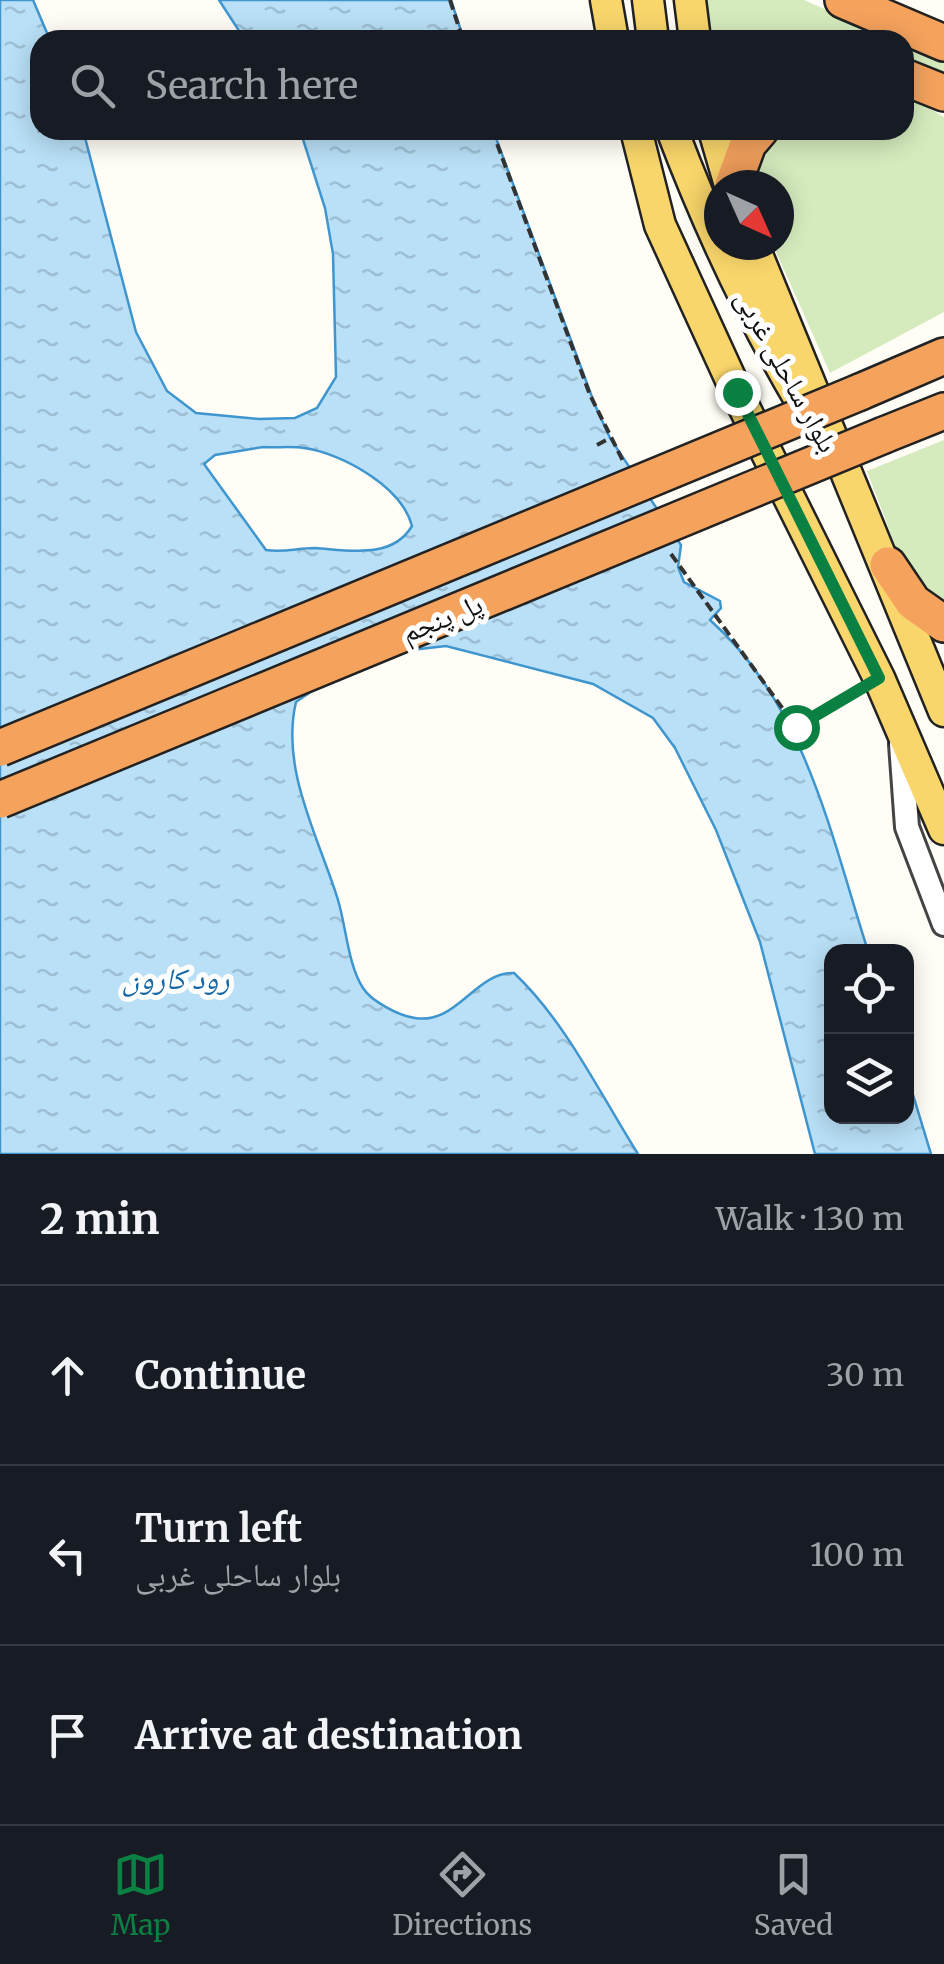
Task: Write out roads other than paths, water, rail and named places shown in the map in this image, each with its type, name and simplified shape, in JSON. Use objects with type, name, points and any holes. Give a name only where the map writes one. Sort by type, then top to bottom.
[{"type":"highway","points":[[843,0],[913,30]]},
{"type":"highway","points":[[914,30],[944,43]]},
{"type":"highway","points":[[914,81],[944,93]]},
{"type":"highway","points":[[738,170],[751,140]]},
{"type":"highway","name":"پل پنجم","points":[[0,748],[944,356]]},
{"type":"highway","name":"پل پنجم","points":[[0,800],[944,411]]},
{"type":"highway","points":[[888,565],[913,602],[944,624]]},
{"type":"main road","points":[[606,0],[611,30]]},
{"type":"main road","points":[[648,0],[652,30]]},
{"type":"main road","points":[[690,0],[694,30]]},
{"type":"main road","name":"بلوار ساحلی غربی","points":[[639,140],[660,225],[737,392],[879,678],[944,829]]},
{"type":"main road","name":"بلوار ساحلی غربی","points":[[676,140],[707,223],[763,336],[860,500]]},
{"type":"main road","points":[[717,140],[727,170]]},
{"type":"main road","name":"بلوار ساحلی غربی","points":[[759,260],[888,565],[944,711]]},
{"type":"street","points":[[899,726],[908,827],[944,924]]},
{"type":"water","name":"رود کارون","points":[[0,0],[33,0],[46,30],[30,30],[30,140],[86,140],[136,332],[167,391],[196,413],[295,418],[317,408],[336,377],[333,254],[325,208],[303,140],[497,140],[610,438],[681,545],[678,567],[684,582],[720,601],[721,608],[710,620],[743,654],[770,691],[792,731],[827,818],[866,944],[824,944],[824,1124],[914,1124],[914,1098],[931,1154],[815,1154],[760,942],[716,830],[675,748],[653,718],[593,684],[446,646],[411,650],[312,691],[296,702],[292,727],[297,778],[363,988],[394,1011],[430,1018],[454,1007],[488,981],[514,973],[533,992],[581,1059],[638,1154],[0,1154]],"holes":[[[263,447],[319,451],[368,474],[396,498],[412,526],[403,537],[393,544],[368,550],[266,550],[204,464],[215,455]]]},
{"type":"water","points":[[219,0],[451,0],[461,30],[238,30]]}]
